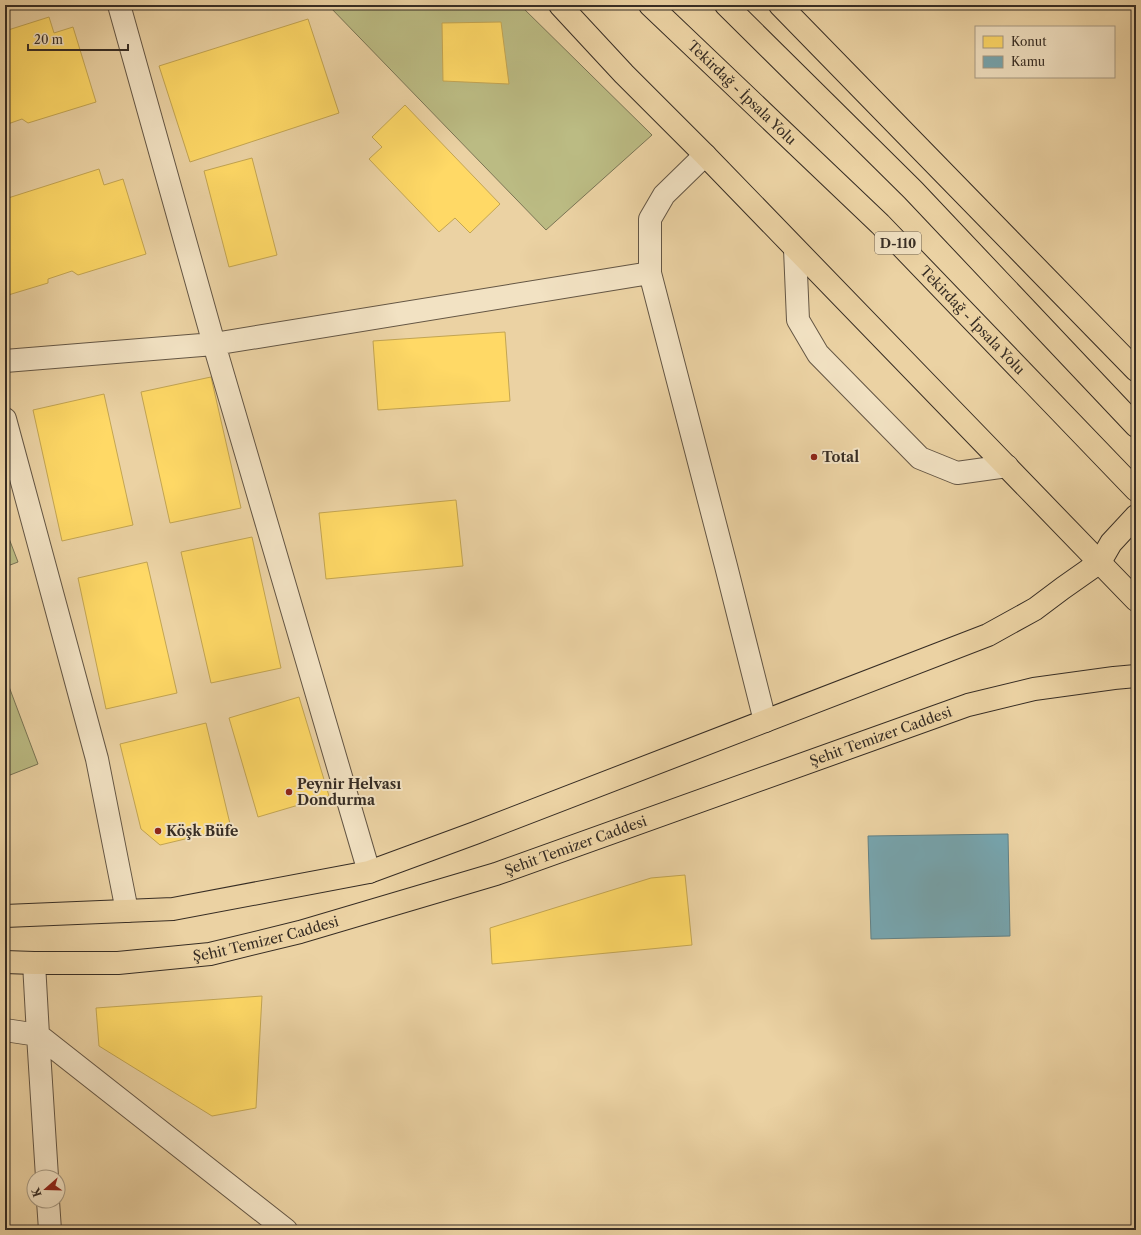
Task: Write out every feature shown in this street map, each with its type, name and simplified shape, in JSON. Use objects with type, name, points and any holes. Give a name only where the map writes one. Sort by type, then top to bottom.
[{"type":"main road","points":[[560,5],[624,74],[705,155],[1136,600]]},
{"type":"main road","name":"Tekirdağ - İpsala Yolu","points":[[650,5],[880,224],[1136,490]]},
{"type":"main road","points":[[726,5],[913,190],[1136,426]]},
{"type":"main road","points":[[780,5],[1136,370]]},
{"type":"main road","points":[[5,916],[173,909],[369,872],[476,833],[988,635],[1036,609],[1100,562],[1111,543],[1136,516]]},
{"type":"main road","name":"Şehit Temizer Caddesi","points":[[5,962],[118,963],[210,954],[300,932],[496,874],[968,705],[1034,689],[1136,676]]},
{"type":"street","points":[[119,5],[214,344],[369,872]]},
{"type":"street","points":[[705,155],[664,195],[650,219],[650,273],[765,721]]},
{"type":"street","points":[[795,249],[798,320],[818,354],[920,458],[957,473],[1007,466]]},
{"type":"street","points":[[5,362],[214,344],[650,273]]},
{"type":"street","points":[[5,419],[97,759],[127,911]]},
{"type":"street","points":[[34,963],[46,1169]]},
{"type":"street","points":[[5,1030],[38,1035],[286,1230]]},
{"type":"street","points":[[49,1209],[50,1230]]},
{"type":"green space","points":[[328,5],[520,5],[652,135],[546,230]]},
{"type":"green space","points":[[5,528],[18,562],[5,567]]},
{"type":"green space","points":[[5,676],[38,764],[5,777]]},
{"type":"building: Konut","points":[[49,17],[54,33],[73,27],[96,102],[28,123],[22,119],[5,125],[5,31]]},
{"type":"building: Konut","points":[[308,19],[339,113],[190,162],[159,66]]},
{"type":"building: Konut","points":[[501,22],[509,84],[443,81],[442,23]]},
{"type":"building: Konut","points":[[405,105],[500,204],[470,233],[455,218],[439,232],[369,159],[382,147],[372,137]]},
{"type":"building: Konut","points":[[252,158],[277,255],[229,267],[204,171]]},
{"type":"building: Konut","points":[[99,169],[104,185],[123,179],[146,254],[78,275],[72,271],[48,279],[48,283],[5,296],[5,199]]},
{"type":"building: Konut","points":[[505,332],[510,401],[378,410],[373,341]]},
{"type":"building: Konut","points":[[211,377],[241,508],[170,523],[141,392]]},
{"type":"building: Konut","points":[[104,394],[133,525],[62,541],[33,410]]},
{"type":"building: Konut","points":[[456,500],[463,566],[326,579],[319,513]]},
{"type":"building: Konut","points":[[252,537],[281,668],[211,683],[181,552]]},
{"type":"building: Konut","points":[[147,562],[177,693],[106,709],[78,578]]},
{"type":"building: Konut","points":[[299,697],[329,796],[258,817],[229,718]]},
{"type":"building: Konut","points":[[206,723],[231,828],[160,845],[141,829],[120,744]]},
{"type":"building: Konut","points":[[685,875],[692,945],[492,964],[490,928],[651,878]]},
{"type":"building: Konut","points":[[262,996],[256,1108],[212,1116],[99,1046],[96,1008]]},
{"type":"building: Kamu","points":[[1008,834],[1010,936],[871,939],[868,836]]},
{"type":"place","name":"Total","points":[[814,457]]},
{"type":"place","name":"Peynir Helvası Dondurma","points":[[289,792]]},
{"type":"place","name":"Köşk Büfe","points":[[158,831]]}]
